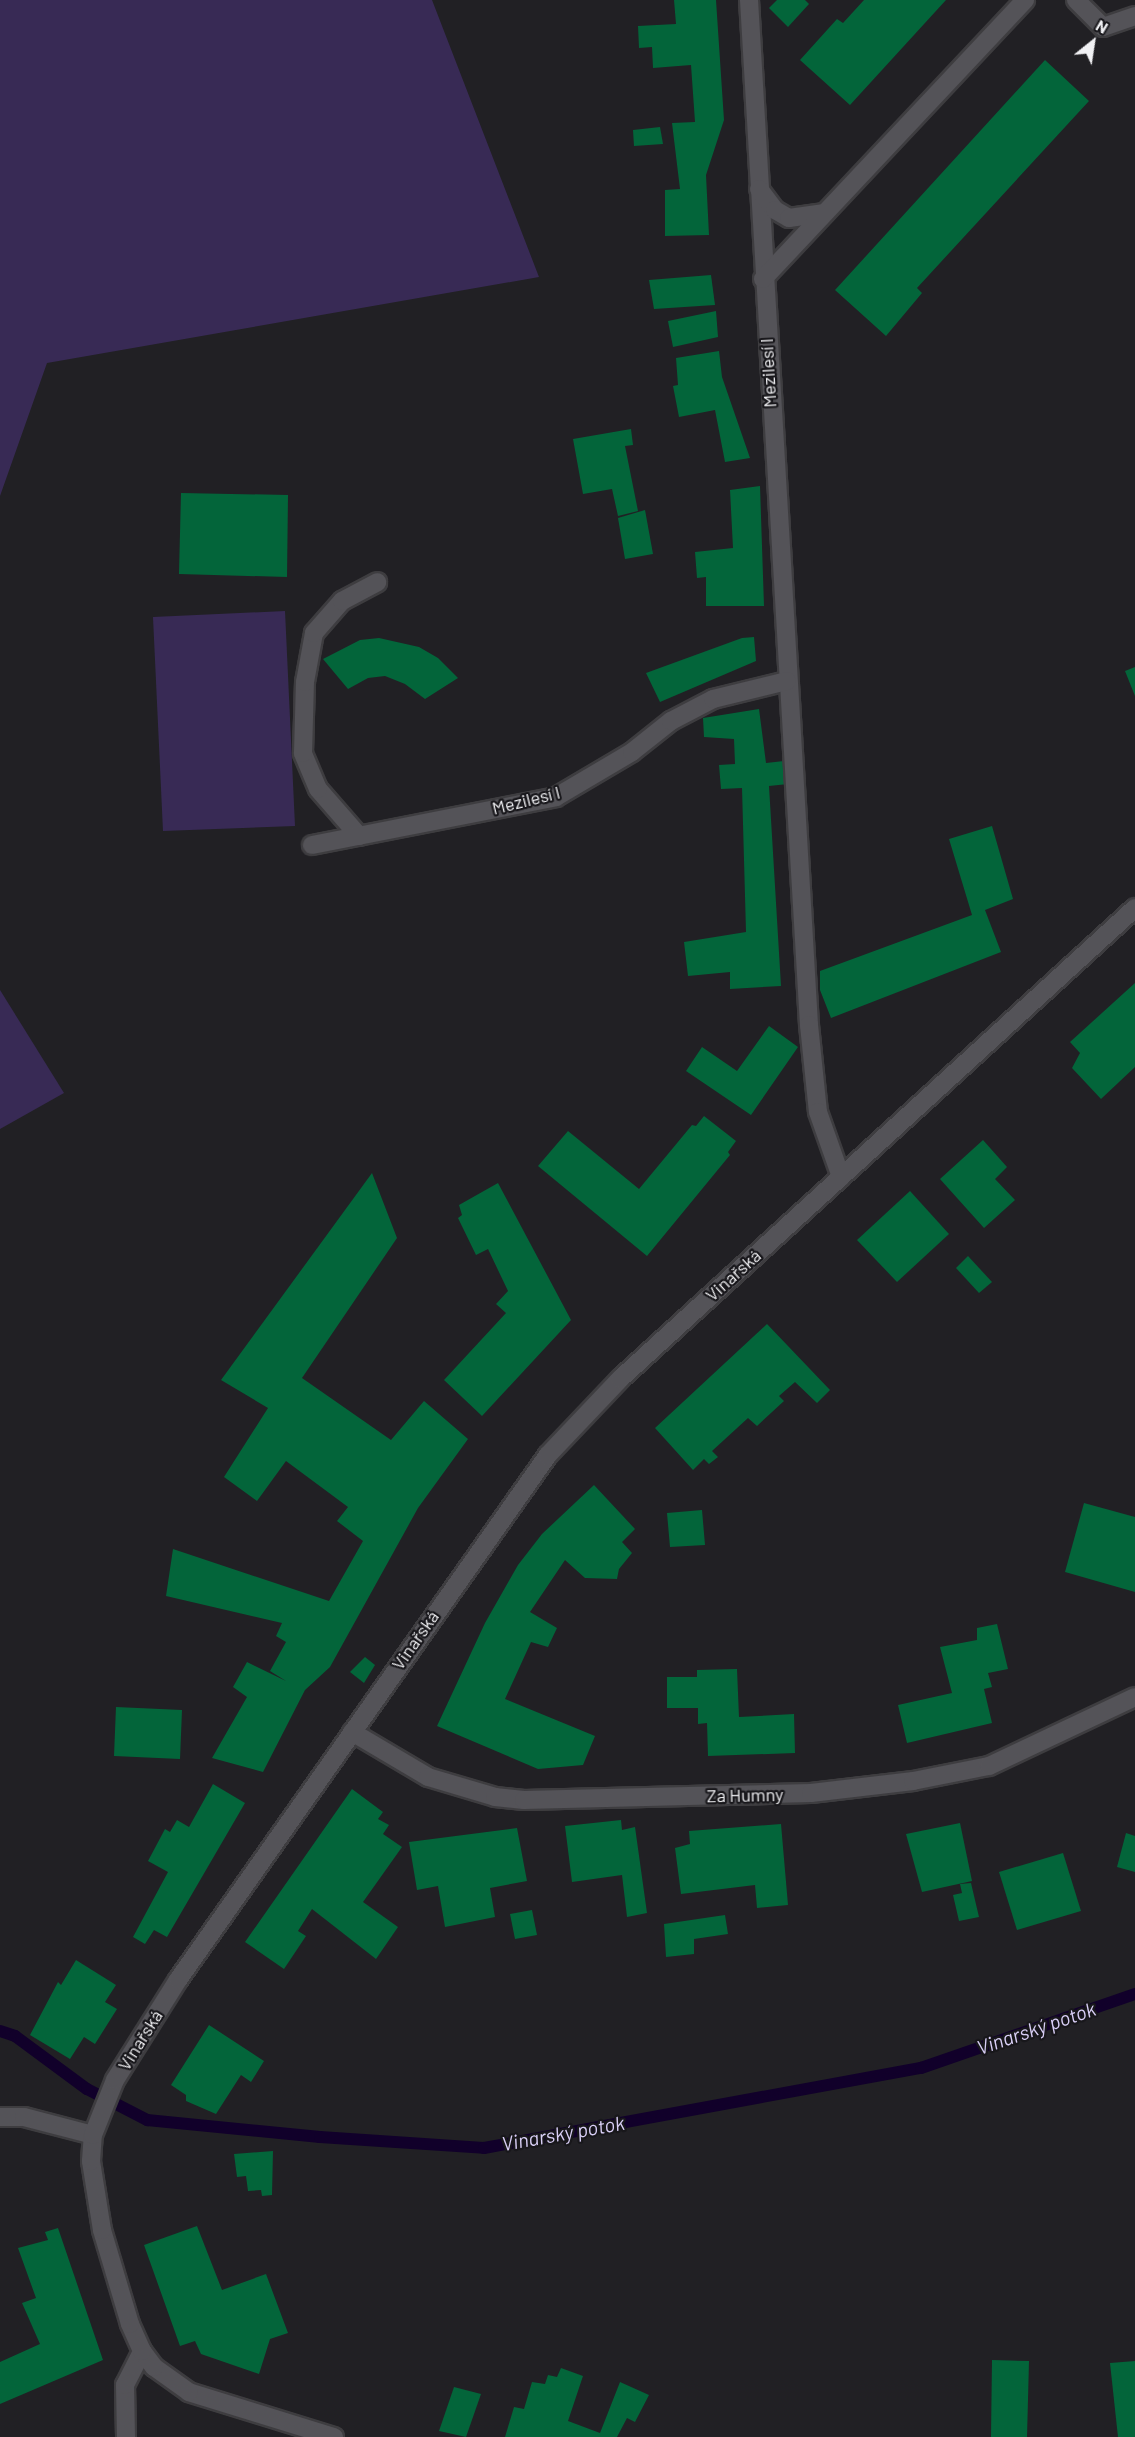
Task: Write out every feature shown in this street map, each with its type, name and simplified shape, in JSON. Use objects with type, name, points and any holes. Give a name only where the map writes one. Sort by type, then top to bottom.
[{"type":"street","name":"Mezilesí I","points":[[750,0],[763,279],[787,681],[816,1096],[822,1131],[841,1177]]},
{"type":"street","points":[[763,279],[1025,0]]},
{"type":"street","points":[[1076,0],[1103,27],[1135,16]]},
{"type":"street","points":[[759,189],[775,210],[789,218],[825,213]]},
{"type":"street","points":[[359,836],[318,789],[303,753],[305,682],[314,633],[342,601],[377,582]]},
{"type":"street","name":"Mezilesí I","points":[[312,845],[556,797],[632,752],[671,721],[713,699],[787,681]]},
{"type":"street","name":"Vinařská","points":[[334,2437],[189,2392],[154,2367],[142,2351],[130,2324],[102,2230],[92,2170],[93,2135],[115,2080],[143,2034],[352,1732],[548,1455],[620,1379],[1135,908]]},
{"type":"street","name":"Za Humny","points":[[352,1732],[428,1777],[495,1797],[524,1800],[811,1793],[913,1781],[989,1766],[1135,1697]]},
{"type":"street","points":[[0,2117],[24,2117],[93,2135]]},
{"type":"street","points":[[126,2437],[125,2385],[142,2351]]},
{"type":"shaded area","points":[[0,0],[432,0],[539,277],[47,363],[0,496]]},
{"type":"shaded area","points":[[285,611],[295,826],[163,831],[153,617]]},
{"type":"shaded area","points":[[0,990],[64,1093],[0,1129]]},
{"type":"building","points":[[674,0],[716,0],[724,120],[706,175],[709,235],[665,236],[665,190],[680,189],[672,123],[695,122],[691,65],[653,68],[652,47],[639,48],[638,26],[676,24]]},
{"type":"building","points":[[777,0],[805,0],[809,4],[788,27],[769,8]]},
{"type":"building","points":[[864,0],[946,0],[850,105],[800,60],[837,19],[843,23]]},
{"type":"building","points":[[1045,60],[1089,101],[917,288],[922,293],[886,336],[835,290]]},
{"type":"building","points":[[660,127],[663,144],[634,146],[633,130]]},
{"type":"building","points":[[711,275],[715,305],[654,309],[649,280]]},
{"type":"building","points":[[716,311],[718,337],[673,347],[668,321]]},
{"type":"building","points":[[719,351],[722,377],[750,458],[725,462],[715,410],[679,417],[673,386],[678,385],[676,358]]},
{"type":"building","points":[[631,429],[633,445],[625,446],[638,511],[618,516],[612,489],[583,494],[573,439]]},
{"type":"building","points":[[760,486],[764,606],[706,606],[706,577],[697,578],[695,552],[733,548],[730,490]]},
{"type":"building","points":[[181,493],[288,495],[287,577],[179,574]]},
{"type":"building","points":[[645,510],[653,554],[625,559],[618,518]]},
{"type":"building","points":[[754,637],[756,661],[660,702],[646,673],[742,638]]},
{"type":"building","points":[[379,638],[419,647],[438,658],[458,678],[425,699],[405,684],[385,676],[368,678],[348,689],[323,659],[360,640]]},
{"type":"building","points":[[1135,667],[1135,696],[1125,671]]},
{"type":"building","points":[[759,709],[766,763],[784,761],[788,784],[769,786],[781,986],[730,989],[730,972],[688,976],[684,942],[746,932],[742,788],[721,789],[719,765],[735,764],[734,739],[704,737],[703,718]]},
{"type":"building","points":[[992,826],[1013,899],[985,910],[1001,952],[831,1018],[820,990],[820,971],[972,915],[949,839]]},
{"type":"building","points":[[1135,983],[1135,1067],[1101,1099],[1072,1068],[1080,1053],[1070,1042]]},
{"type":"building","points":[[769,1026],[798,1047],[751,1115],[686,1071],[702,1047],[737,1071]]},
{"type":"building","points":[[704,1116],[736,1141],[728,1152],[730,1155],[647,1256],[538,1166],[568,1131],[639,1189],[692,1125],[696,1126]]},
{"type":"building","points":[[983,1140],[1007,1167],[995,1179],[1015,1200],[984,1228],[940,1179]]},
{"type":"building","points":[[372,1173],[397,1238],[302,1378],[391,1440],[424,1401],[468,1439],[418,1508],[330,1667],[305,1690],[263,1772],[212,1758],[247,1697],[233,1687],[247,1662],[286,1681],[270,1671],[286,1642],[276,1636],[282,1623],[166,1596],[173,1549],[329,1601],[363,1541],[337,1521],[348,1507],[286,1461],[257,1501],[224,1477],[268,1408],[221,1380]]},
{"type":"building","points":[[498,1183],[571,1320],[482,1416],[444,1380],[506,1313],[496,1304],[508,1291],[488,1249],[476,1255],[458,1218],[462,1215],[459,1205]]},
{"type":"building","points":[[910,1191],[949,1234],[897,1282],[857,1240]]},
{"type":"building","points":[[968,1256],[992,1282],[979,1293],[956,1268]]},
{"type":"building","points":[[767,1324],[830,1390],[817,1403],[795,1382],[779,1396],[784,1401],[757,1426],[748,1418],[712,1451],[718,1457],[709,1464],[704,1459],[693,1470],[655,1428]]},
{"type":"building","points":[[594,1485],[635,1529],[622,1542],[632,1553],[619,1569],[617,1579],[585,1578],[565,1560],[530,1612],[557,1628],[548,1647],[531,1642],[505,1699],[595,1736],[583,1765],[538,1769],[437,1726],[485,1623],[518,1565],[542,1534]]},
{"type":"building","points":[[1084,1503],[1135,1517],[1135,1592],[1065,1572]]},
{"type":"building","points":[[702,1510],[705,1545],[670,1547],[667,1513]]},
{"type":"building","points":[[997,1624],[1008,1669],[988,1673],[992,1687],[984,1689],[992,1723],[907,1743],[898,1705],[952,1693],[940,1647],[977,1640],[977,1628]]},
{"type":"building","points":[[365,1657],[375,1665],[364,1683],[350,1672]]},
{"type":"building","points":[[737,1669],[739,1717],[794,1714],[795,1753],[708,1756],[707,1723],[698,1724],[698,1708],[667,1708],[667,1677],[697,1677],[697,1670]]},
{"type":"building","points":[[116,1707],[182,1710],[180,1759],[114,1756]]},
{"type":"building","points":[[213,1784],[245,1803],[167,1937],[154,1930],[145,1944],[133,1937],[168,1872],[148,1861],[165,1829],[170,1832],[177,1820],[189,1827]]},
{"type":"building","points":[[352,1789],[383,1812],[378,1819],[389,1825],[383,1834],[402,1847],[363,1902],[398,1927],[376,1959],[312,1909],[298,1931],[306,1936],[284,1969],[245,1942]]},
{"type":"building","points":[[621,1820],[622,1830],[635,1827],[647,1913],[627,1917],[622,1875],[572,1882],[565,1826]]},
{"type":"building","points":[[960,1823],[972,1881],[922,1892],[906,1834]]},
{"type":"building","points":[[781,1824],[788,1905],[757,1908],[755,1885],[681,1894],[675,1848],[690,1844],[689,1831]]},
{"type":"building","points":[[517,1828],[527,1881],[490,1888],[495,1917],[445,1927],[438,1886],[417,1890],[409,1842]]},
{"type":"building","points":[[1126,1833],[1135,1836],[1135,1872],[1117,1867]]},
{"type":"building","points":[[1063,1853],[1081,1911],[1017,1930],[999,1872]]},
{"type":"building","points":[[971,1883],[979,1917],[959,1921],[953,1895],[962,1893],[960,1884]]},
{"type":"building","points":[[532,1910],[537,1935],[515,1939],[510,1914]]},
{"type":"building","points":[[725,1915],[728,1934],[694,1939],[694,1954],[666,1957],[664,1924]]},
{"type":"building","points":[[76,1960],[116,1985],[105,2002],[117,2009],[95,2044],[84,2037],[70,2059],[30,2035],[58,1982],[61,1985]]},
{"type":"building","points":[[209,2025],[264,2061],[251,2082],[241,2075],[216,2114],[186,2101],[186,2095],[171,2085]]},
{"type":"building","points":[[273,2151],[272,2195],[262,2196],[261,2190],[248,2191],[246,2176],[237,2177],[234,2154]]},
{"type":"building","points":[[197,2226],[222,2290],[266,2274],[288,2333],[270,2339],[259,2374],[201,2354],[195,2341],[180,2346],[144,2245]]},
{"type":"building","points":[[58,2228],[103,2360],[0,2404],[0,2362],[40,2344],[22,2303],[36,2298],[18,2248],[48,2240],[45,2232]]},
{"type":"building","points":[[992,2360],[1029,2361],[1027,2437],[991,2437]]},
{"type":"building","points":[[1135,2361],[1135,2437],[1118,2437],[1110,2363]]},
{"type":"building","points":[[561,2368],[583,2376],[568,2421],[600,2433],[620,2382],[649,2395],[635,2422],[627,2418],[617,2437],[505,2437],[514,2407],[524,2409],[532,2382],[545,2384],[548,2375],[557,2377]]},
{"type":"building","points":[[454,2387],[481,2394],[466,2437],[439,2431]]},
{"type":"waterway","name":"Vinarský potok","points":[[0,2031],[15,2036],[87,2089],[147,2120],[320,2137],[484,2148],[921,2068],[1135,1994]]}]
